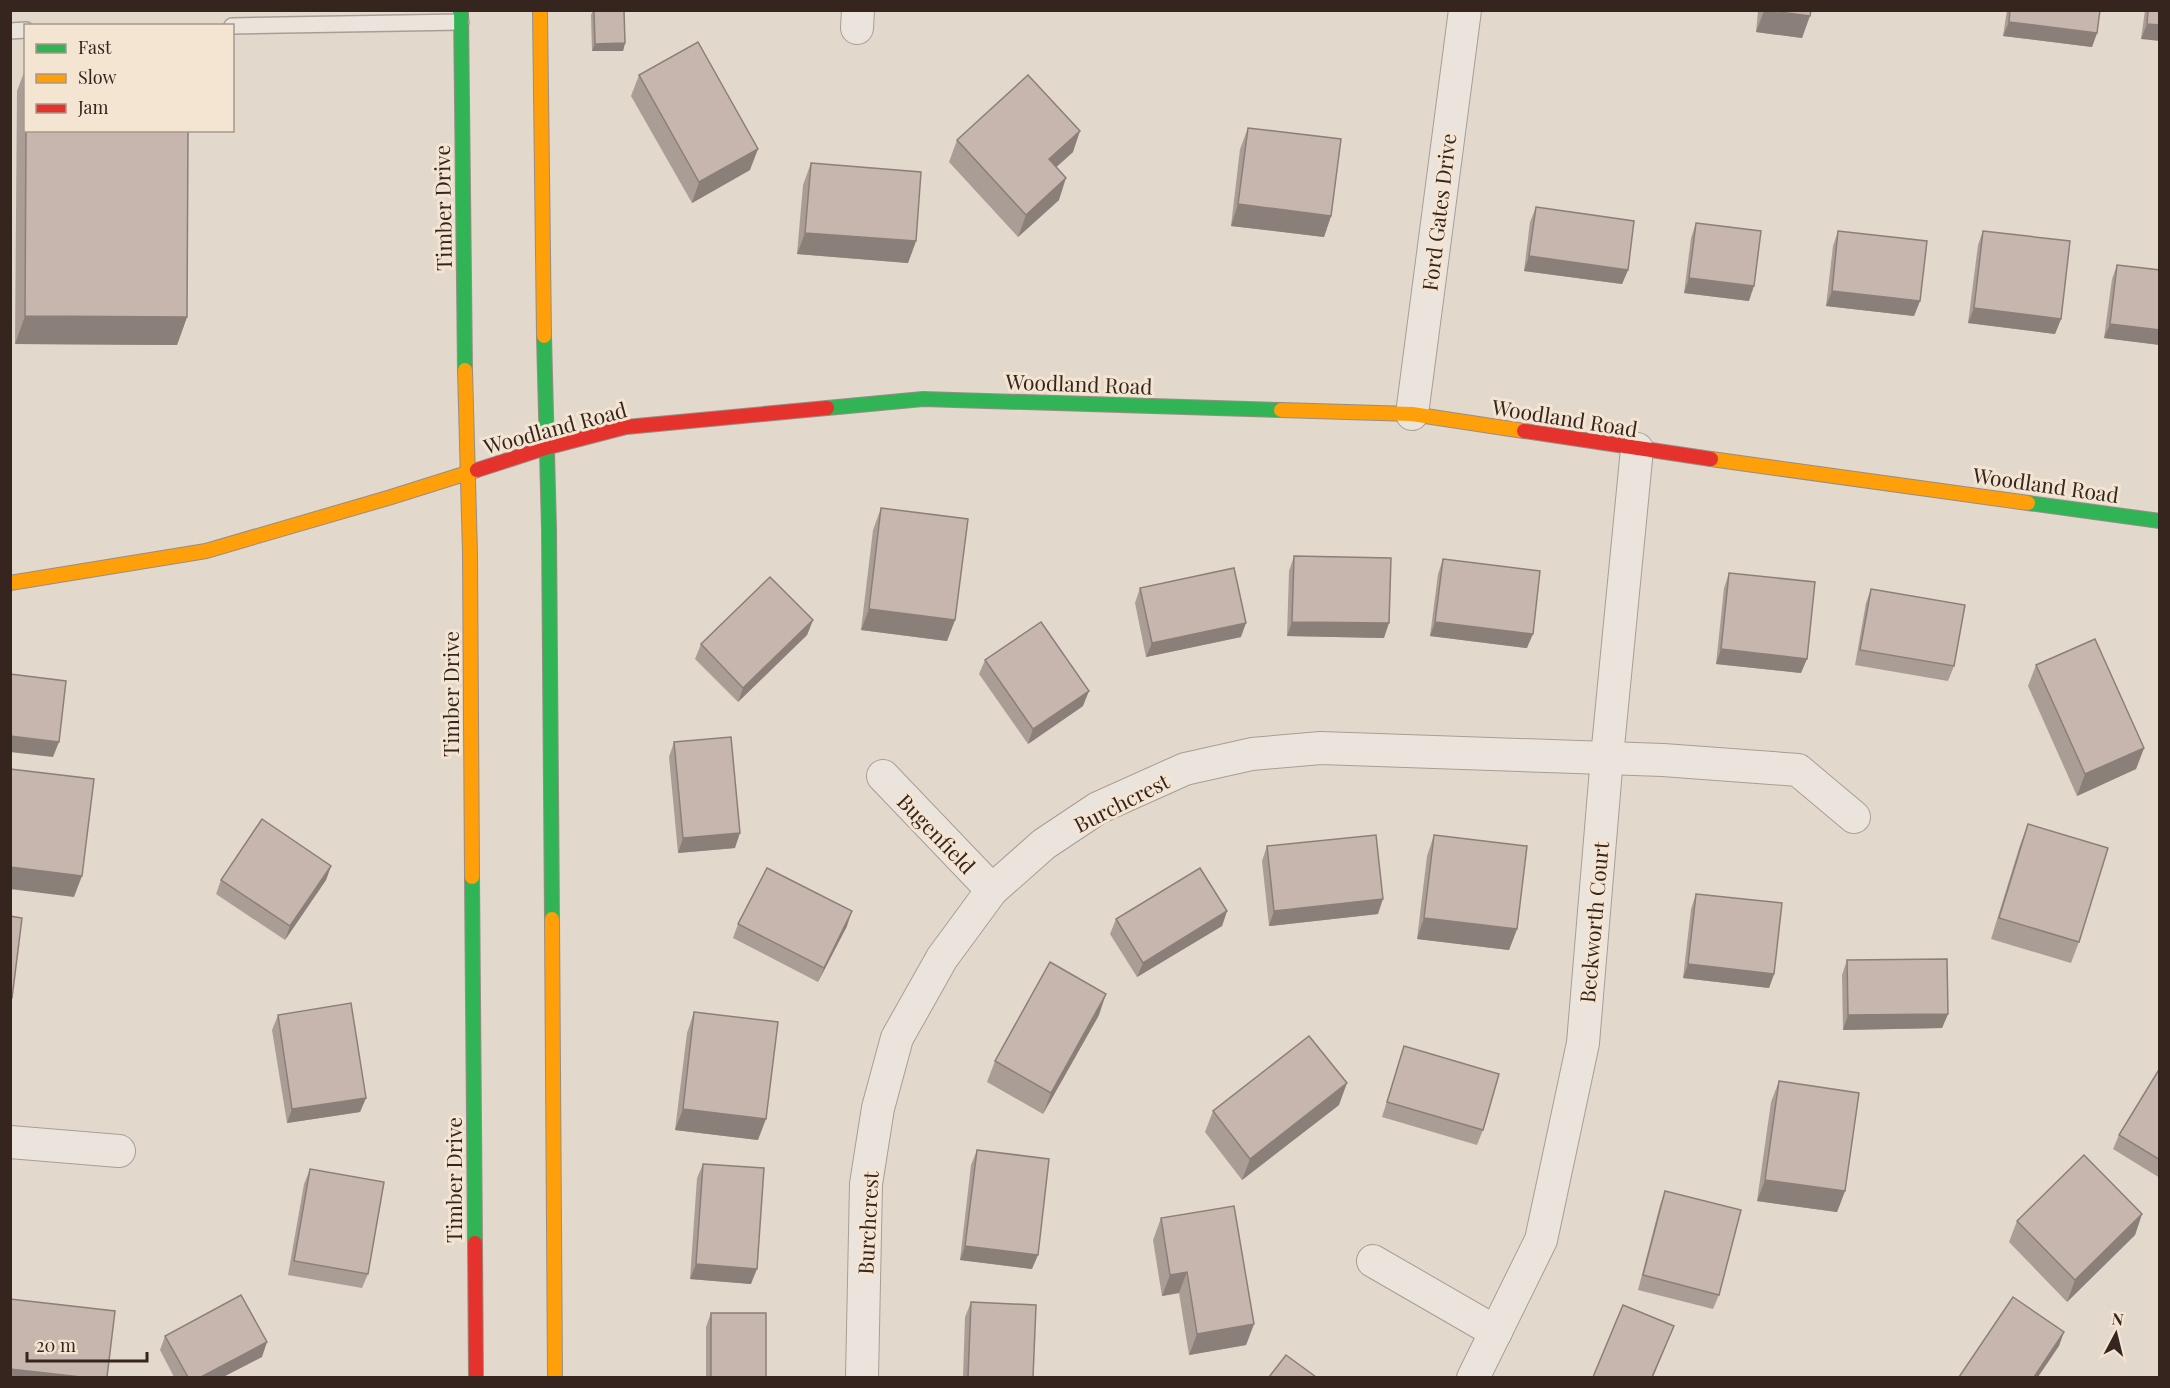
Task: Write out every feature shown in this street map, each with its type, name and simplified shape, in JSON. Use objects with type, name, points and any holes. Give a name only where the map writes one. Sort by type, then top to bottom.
[{"type":"main road","points":[[540,10],[545,448],[549,529],[555,1377]]},
{"type":"main road","name":"Timber Drive","points":[[461,16],[470,565],[476,1377]]},
{"type":"main road","name":"Woodland Road","points":[[10,583],[206,550],[388,498],[545,448],[626,427],[923,399],[1412,414],[1637,449],[2160,521]]},
{"type":"street","name":"Ford Gates Drive","points":[[1412,414],[1465,10]]},
{"type":"street","name":"Beckworth Court","points":[[1473,1377],[1541,1240],[1583,1043],[1607,758],[1637,449]]},
{"type":"street","name":"Burchcrest","points":[[862,1377],[866,1184],[878,1108],[897,1038],[942,958],[992,890],[1044,844],[1098,808],[1185,770],[1252,753],[1321,748],[1607,758],[1798,770],[1854,817]]},
{"type":"street","name":"Bugenfield","points":[[883,776],[992,890]]},
{"type":"street","points":[[10,1142],[119,1151]]},
{"type":"street","points":[[1373,1262],[1496,1332]]},
{"type":"lane","points":[[234,26],[461,16]]},
{"type":"building","points":[[594,10],[624,10],[625,43],[595,44]]},
{"type":"building","points":[[1764,10],[1811,10],[1810,16]]},
{"type":"building","points":[[2010,10],[2100,10],[2097,33],[2009,22]]},
{"type":"building","points":[[2148,10],[2160,10],[2160,25],[2147,24]]},
{"type":"building","points":[[698,42],[758,149],[699,182],[639,75]]},
{"type":"building","points":[[1028,75],[1080,131],[1049,159],[1066,178],[1026,215],[957,140]]},
{"type":"building","points":[[1248,128],[1341,139],[1331,216],[1238,204]]},
{"type":"building","points":[[26,132],[188,132],[187,317],[25,316]]},
{"type":"building","points":[[811,163],[921,172],[916,241],[805,233]]},
{"type":"building","points":[[1536,207],[1634,221],[1628,270],[1529,256]]},
{"type":"building","points":[[1696,223],[1761,231],[1754,286],[1689,278]]},
{"type":"building","points":[[1838,231],[1927,241],[1920,301],[1832,291]]},
{"type":"building","points":[[1983,231],[2070,241],[2061,319],[1974,308]]},
{"type":"building","points":[[2117,265],[2160,270],[2160,330],[2110,324]]},
{"type":"building","points":[[881,508],[968,519],[955,620],[869,609]]},
{"type":"building","points":[[1294,556],[1391,558],[1389,623],[1292,622]]},
{"type":"building","points":[[1443,559],[1540,571],[1533,634],[1435,622]]},
{"type":"building","points":[[1234,568],[1246,623],[1152,643],[1140,588]]},
{"type":"building","points":[[1729,573],[1815,582],[1807,659],[1721,649]]},
{"type":"building","points":[[770,577],[813,620],[743,688],[701,644]]},
{"type":"building","points":[[1871,589],[1965,605],[1954,666],[1860,650]]},
{"type":"building","points":[[1041,622],[1089,691],[1033,729],[985,660]]},
{"type":"building","points":[[2095,639],[2144,748],[2085,774],[2036,665]]},
{"type":"building","points":[[10,674],[66,681],[59,742],[10,736]]},
{"type":"building","points":[[731,737],[740,833],[683,838],[674,742]]},
{"type":"building","points":[[10,769],[94,779],[82,876],[10,867]]},
{"type":"building","points":[[262,819],[331,866],[290,926],[221,880]]},
{"type":"building","points":[[2028,824],[2108,848],[2079,942],[1999,918]]},
{"type":"building","points":[[1376,835],[1383,899],[1274,911],[1267,846]]},
{"type":"building","points":[[1434,835],[1527,846],[1517,929],[1424,918]]},
{"type":"building","points":[[767,868],[852,911],[824,968],[738,924]]},
{"type":"building","points":[[1200,868],[1227,911],[1143,963],[1116,919]]},
{"type":"building","points":[[1696,894],[1782,903],[1774,974],[1688,964]]},
{"type":"building","points":[[10,916],[22,918],[12,998],[10,998]]},
{"type":"building","points":[[1947,959],[1948,1014],[1848,1015],[1847,960]]},
{"type":"building","points":[[1050,962],[1106,994],[1051,1093],[995,1061]]},
{"type":"building","points":[[351,1003],[366,1098],[292,1109],[278,1015]]},
{"type":"building","points":[[694,1012],[778,1022],[766,1119],[683,1109]]},
{"type":"building","points":[[1309,1036],[1347,1083],[1250,1159],[1213,1111]]},
{"type":"building","points":[[1404,1046],[1499,1074],[1483,1130],[1387,1102]]},
{"type":"building","points":[[2160,1068],[2160,1160],[2119,1135]]},
{"type":"building","points":[[1779,1081],[1859,1093],[1845,1191],[1765,1180]]},
{"type":"building","points":[[977,1150],[1049,1159],[1038,1255],[965,1246]]},
{"type":"building","points":[[2084,1155],[2142,1214],[2075,1280],[2017,1221]]},
{"type":"building","points":[[703,1164],[764,1168],[757,1269],[696,1264]]},
{"type":"building","points":[[310,1169],[384,1182],[368,1274],[294,1261]]},
{"type":"building","points":[[1665,1191],[1741,1210],[1719,1295],[1643,1275]]},
{"type":"building","points":[[1234,1206],[1254,1324],[1197,1334],[1187,1272],[1170,1275],[1161,1218]]},
{"type":"building","points":[[241,1295],[267,1342],[201,1377],[188,1377],[165,1336]]},
{"type":"building","points":[[2013,1297],[2064,1332],[2034,1377],[1959,1377]]},
{"type":"building","points":[[10,1299],[115,1311],[107,1377],[81,1377],[10,1369]]},
{"type":"building","points":[[971,1302],[1036,1305],[1033,1377],[968,1377]]},
{"type":"building","points":[[1623,1305],[1674,1326],[1652,1377],[1593,1377]]},
{"type":"building","points":[[711,1313],[766,1313],[766,1377],[711,1377]]},
{"type":"building","points":[[1286,1355],[1316,1377],[1269,1377]]},
{"type":"traffic: fast","points":[[461,10],[465,370]]},
{"type":"traffic: fast","points":[[544,336],[549,529],[552,919]]},
{"type":"traffic: fast","points":[[827,408],[923,399],[1281,410]]},
{"type":"traffic: fast","points":[[2028,503],[2160,521]]},
{"type":"traffic: fast","points":[[472,877],[475,1243]]},
{"type":"traffic: slow","points":[[540,10],[544,336]]},
{"type":"traffic: slow","points":[[465,370],[470,553],[472,877]]},
{"type":"traffic: slow","points":[[1281,410],[1412,414],[1524,431]]},
{"type":"traffic: slow","points":[[1711,459],[2028,503]]},
{"type":"traffic: slow","points":[[10,583],[206,551],[477,470]]},
{"type":"traffic: slow","points":[[552,919],[555,1378]]},
{"type":"traffic: jam","points":[[477,470],[545,448],[626,427],[827,408]]},
{"type":"traffic: jam","points":[[1524,431],[1711,459]]},
{"type":"traffic: jam","points":[[475,1243],[476,1378]]}]
